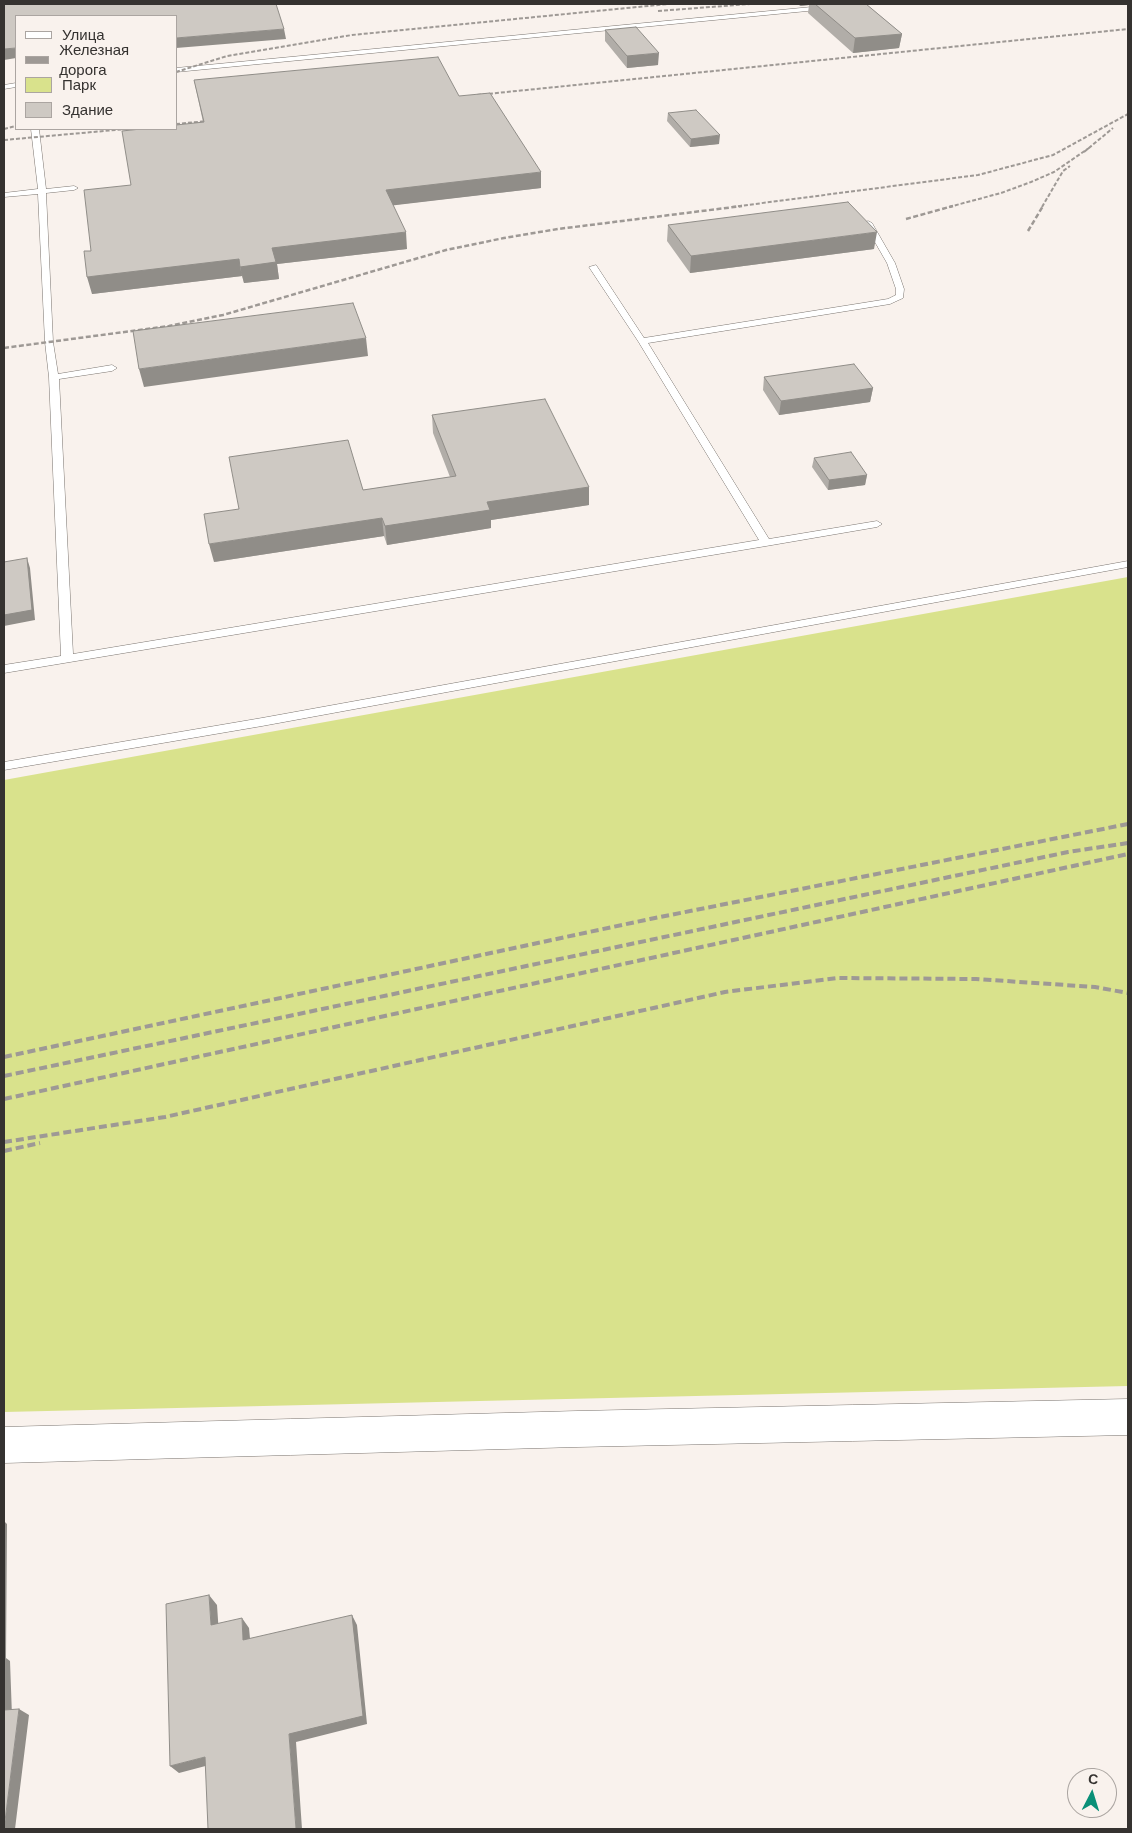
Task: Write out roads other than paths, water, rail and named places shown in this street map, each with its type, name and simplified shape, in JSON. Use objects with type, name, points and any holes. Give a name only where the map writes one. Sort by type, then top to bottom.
[{"type":"street","points":[[4,1445],[577,1429],[1128,1417]]},
{"type":"lane","points":[[178,70],[859,4]]},
{"type":"lane","points":[[35,130],[42,191],[49,342],[54,377],[67,659]]},
{"type":"lane","points":[[4,195],[74,188]]},
{"type":"lane","points":[[642,341],[890,301],[900,296],[900,288],[892,262],[868,223]]},
{"type":"lane","points":[[593,267],[642,341],[766,543]]},
{"type":"lane","points":[[54,377],[112,368]]},
{"type":"lane","points":[[4,669],[877,524]]},
{"type":"lane","points":[[4,766],[292,716],[1128,564]]},
{"type":"railway","points":[[178,71],[227,56],[352,35],[668,4]]},
{"type":"railway","points":[[658,11],[750,4]]},
{"type":"railway","points":[[477,95],[1128,29]]},
{"type":"railway","points":[[732,207],[978,175],[1053,155],[1128,114]]},
{"type":"railway","points":[[178,124],[218,120]]},
{"type":"railway","points":[[4,129],[15,126]]},
{"type":"railway","points":[[1088,149],[1113,128]]},
{"type":"railway","points":[[4,140],[115,130]]},
{"type":"railway","points":[[949,207],[1001,193],[1031,182],[1054,172],[1088,149]]},
{"type":"railway","points":[[1084,152],[1088,149]]},
{"type":"railway","points":[[1042,207],[1063,171],[1070,166]]},
{"type":"railway","points":[[4,348],[169,326],[223,315],[446,250],[504,238],[558,229],[742,206]]},
{"type":"railway","points":[[906,219],[953,206]]},
{"type":"railway","points":[[1028,231],[1043,206]]},
{"type":"railway","points":[[4,1057],[650,919],[1128,824]]},
{"type":"railway","points":[[4,1076],[1068,852],[1128,843]]},
{"type":"railway","points":[[4,1099],[1128,854]]},
{"type":"railway","points":[[4,1142],[165,1117],[725,992],[837,978],[976,979],[1095,987],[1128,993]]},
{"type":"railway","points":[[4,1151],[40,1143]]}]
